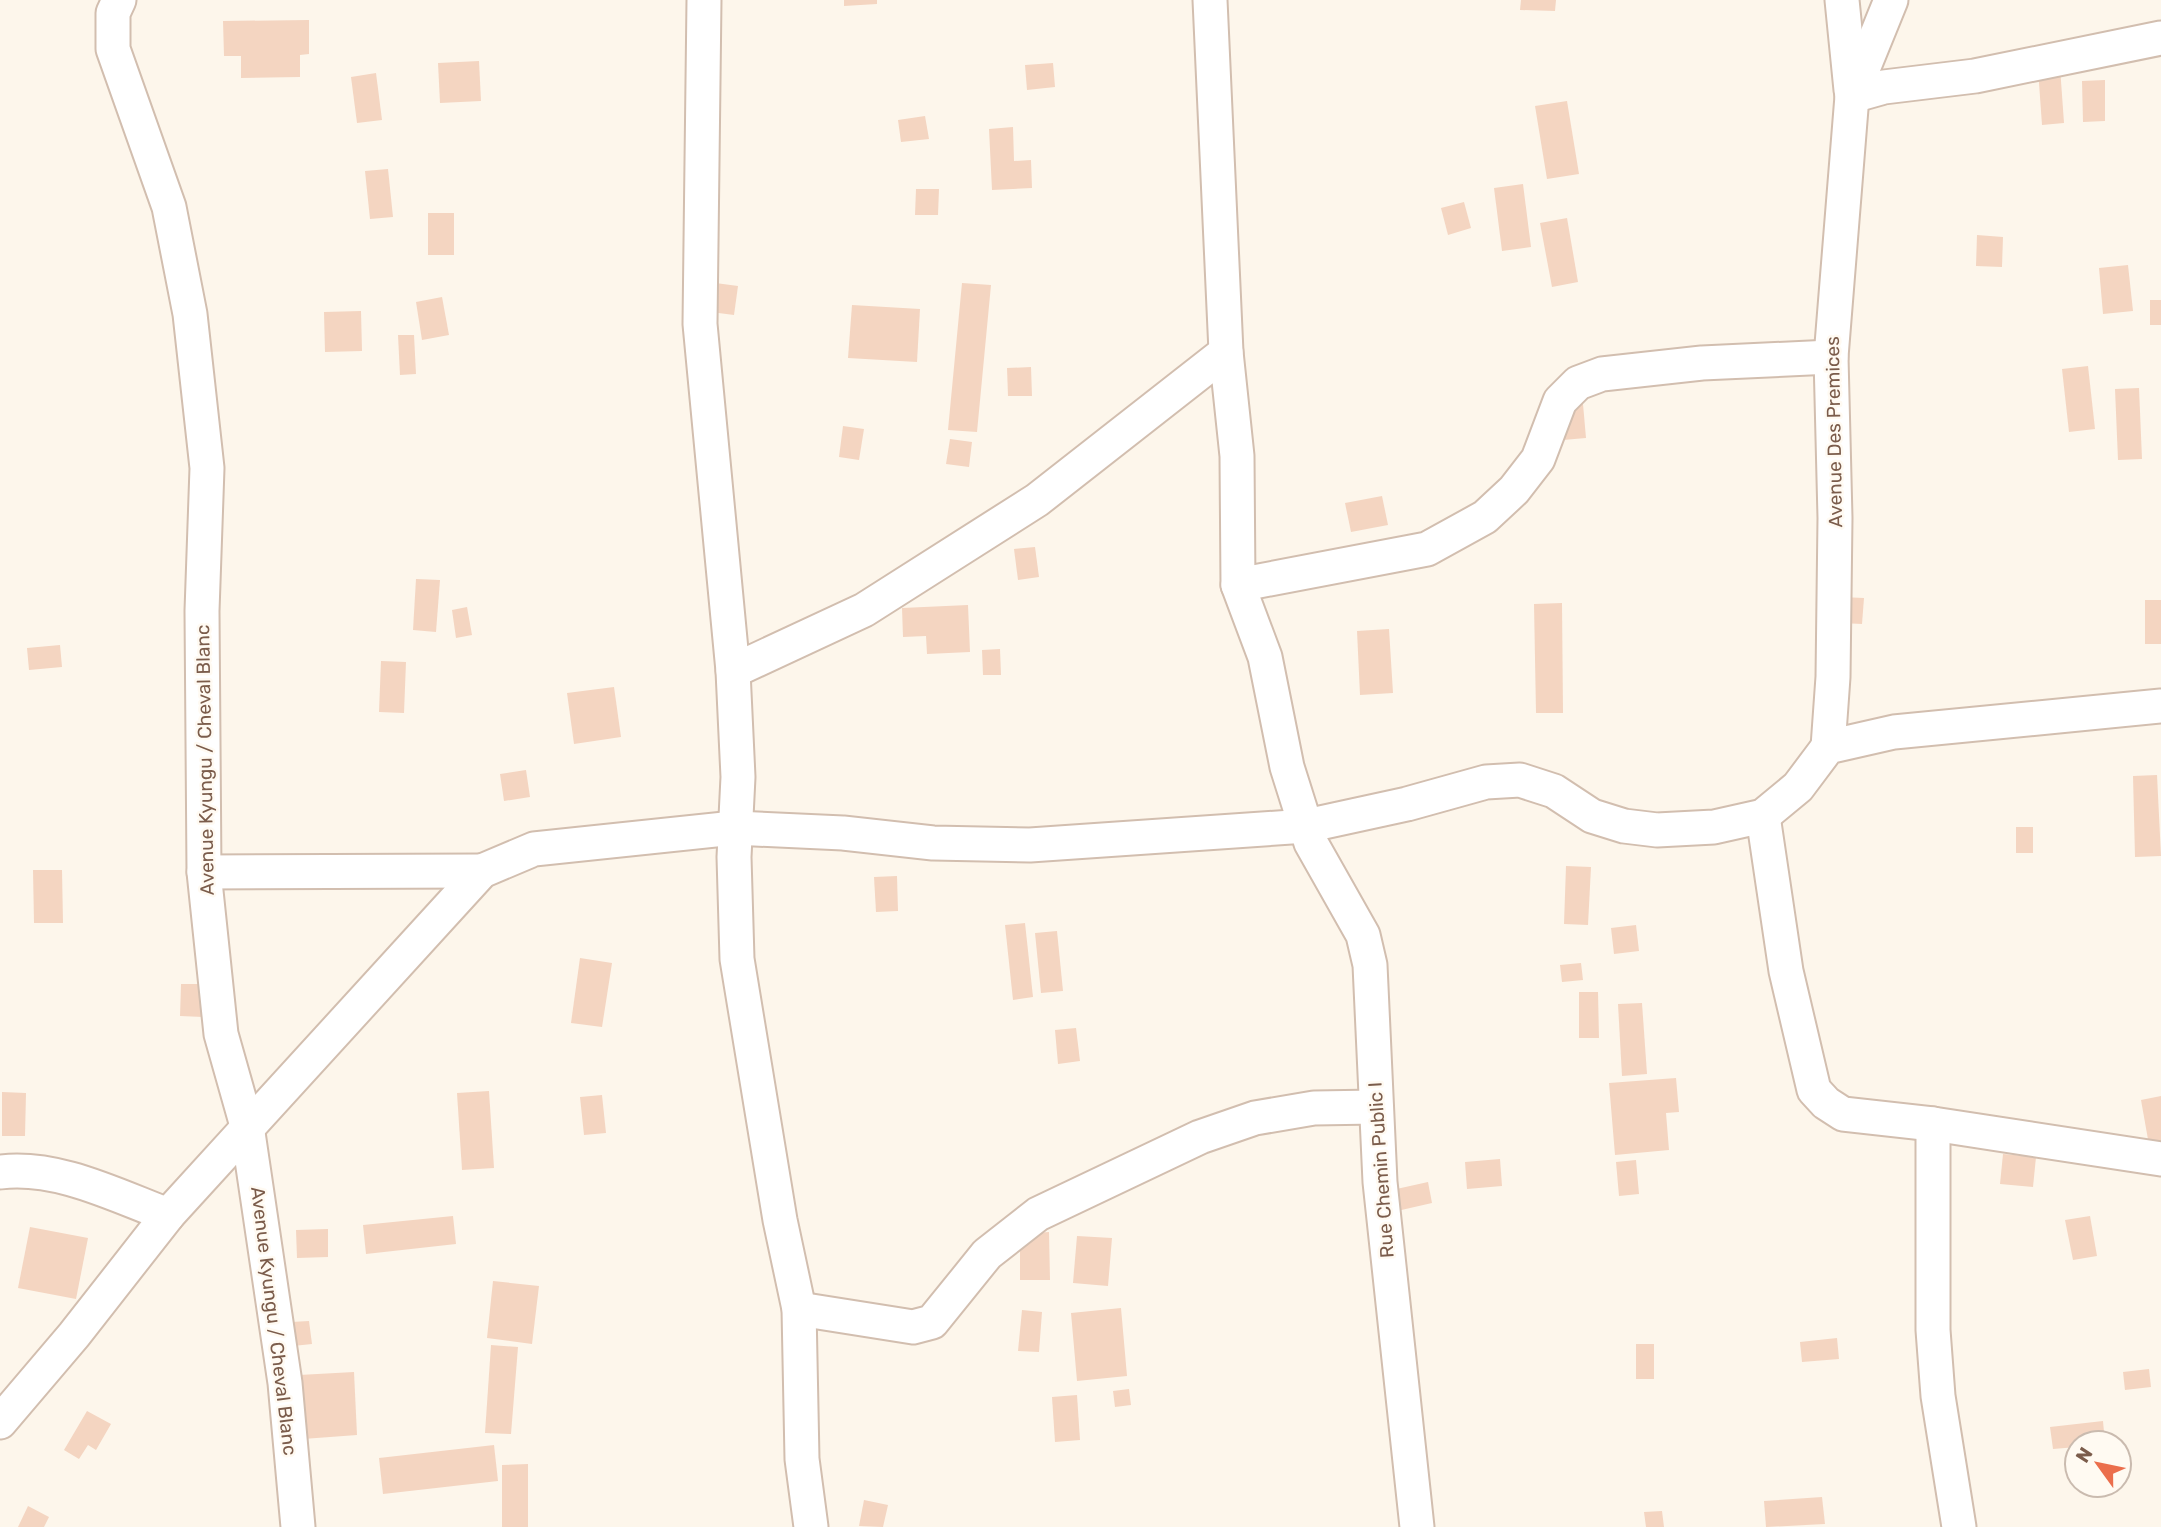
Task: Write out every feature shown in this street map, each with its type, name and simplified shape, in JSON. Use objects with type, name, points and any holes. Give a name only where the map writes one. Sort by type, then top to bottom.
[{"type":"street","name":"Avenue Kyungu / Cheval Blanc","points":[[119,0],[113,13],[113,49],[169,207],[190,314],[207,468],[202,611],[204,873],[221,1034],[247,1126],[285,1383],[298,1527]]},
{"type":"street","points":[[704,0],[700,324],[733,671],[738,777],[734,828],[737,959],[751,1027],[780,1220],[799,1309],[802,1459],[811,1527]]},
{"type":"street","points":[[1210,0],[1226,352],[1237,456],[1238,585],[1427,549],[1485,517],[1514,490],[1538,459],[1560,401],[1578,383],[1602,374],[1702,363],[1831,357]]},
{"type":"street","points":[[1842,0],[1852,96],[1884,88],[1975,76],[2161,38]]},
{"type":"street","name":"Avenue Des Premices","points":[[1828,747],[1833,677],[1835,518],[1831,357],[1852,96],[1891,0]]},
{"type":"street","points":[[733,671],[864,610],[1037,500],[1226,352]]},
{"type":"street","name":"Rue Chemin Public I","points":[[1238,585],[1265,657],[1287,767],[1306,826],[1318,856],[1363,935],[1370,965],[1376,1107],[1388,1273],[1417,1527]]},
{"type":"street","points":[[204,873],[482,871],[534,849],[734,828],[843,833],[933,843],[1030,845],[1306,826],[1408,804],[1486,782],[1520,780],[1554,791],[1591,816],[1623,827],[1657,830],[1714,827],[1763,817],[1798,787],[1828,747],[1894,732],[2161,706]]},
{"type":"street","points":[[1763,817],[1786,971],[1814,1090],[1826,1103],[1843,1114],[1933,1124],[2161,1159]]},
{"type":"street","points":[[0,1422],[74,1335],[168,1215],[482,871]]},
{"type":"street","points":[[799,1309],[913,1328],[932,1322],[987,1254],[1038,1214],[1200,1137],[1255,1118],[1314,1108],[1376,1107]]},
{"type":"street","points":[[1933,1124],[1933,1330],[1938,1396],[1959,1527]]},
{"type":"street","points":[[0,1172],[25,1169],[82,1183],[168,1215]]},
{"type":"building","points":[[844,0],[877,0],[877,4],[844,6]]},
{"type":"building","points":[[1521,0],[1556,0],[1555,11],[1520,10]]},
{"type":"building","points":[[309,20],[309,54],[300,55],[300,77],[241,78],[241,56],[224,56],[223,21]]},
{"type":"building","points":[[479,61],[481,101],[440,103],[438,63]]},
{"type":"building","points":[[1053,63],[1055,87],[1027,90],[1025,65]]},
{"type":"building","points":[[2060,67],[2064,123],[2042,125],[2038,69]]},
{"type":"building","points":[[376,73],[382,120],[357,123],[351,77]]},
{"type":"building","points":[[2105,80],[2105,121],[2083,122],[2082,81]]},
{"type":"building","points":[[1567,101],[1579,174],[1547,179],[1535,106]]},
{"type":"building","points":[[925,116],[929,139],[901,142],[898,120]]},
{"type":"building","points":[[1013,127],[1014,161],[1031,160],[1032,188],[992,190],[989,129]]},
{"type":"building","points":[[388,169],[393,217],[370,219],[365,171]]},
{"type":"building","points":[[1523,184],[1531,247],[1502,251],[1494,188]]},
{"type":"building","points":[[916,189],[939,189],[938,215],[915,215]]},
{"type":"building","points":[[1464,202],[1471,228],[1448,235],[1441,208]]},
{"type":"building","points":[[428,213],[454,213],[454,255],[428,255]]},
{"type":"building","points":[[1567,218],[1578,282],[1552,287],[1540,223]]},
{"type":"building","points":[[1977,235],[2003,237],[2002,267],[1976,266]]},
{"type":"building","points":[[2128,265],[2133,311],[2103,314],[2099,268]]},
{"type":"building","points":[[708,282],[738,286],[734,315],[703,311]]},
{"type":"building","points":[[962,283],[991,285],[977,432],[948,430]]},
{"type":"building","points":[[442,297],[449,335],[422,340],[416,302]]},
{"type":"building","points":[[2150,300],[2161,300],[2161,325],[2150,325]]},
{"type":"building","points":[[852,305],[920,309],[917,362],[848,358]]},
{"type":"building","points":[[361,311],[362,351],[325,352],[324,312]]},
{"type":"building","points":[[398,335],[414,335],[416,374],[400,375]]},
{"type":"building","points":[[2088,366],[2095,429],[2069,432],[2062,369]]},
{"type":"building","points":[[1031,367],[1032,396],[1008,396],[1007,368]]},
{"type":"building","points":[[2139,388],[2142,459],[2118,460],[2115,389]]},
{"type":"building","points":[[1583,404],[1586,438],[1563,440],[1559,406]]},
{"type":"building","points":[[843,426],[864,429],[859,460],[839,457]]},
{"type":"building","points":[[950,439],[972,442],[969,467],[946,464]]},
{"type":"building","points":[[1382,496],[1388,525],[1351,532],[1345,503]]},
{"type":"building","points":[[1035,547],[1039,577],[1018,580],[1014,549]]},
{"type":"building","points":[[416,579],[440,580],[436,632],[413,630]]},
{"type":"building","points":[[1842,597],[1864,598],[1862,624],[1841,623]]},
{"type":"building","points":[[2145,600],[2161,600],[2161,644],[2145,644]]},
{"type":"building","points":[[1562,603],[1563,713],[1536,713],[1534,604]]},
{"type":"building","points":[[968,605],[970,652],[927,654],[926,636],[903,637],[902,608]]},
{"type":"building","points":[[467,607],[472,635],[456,638],[452,610]]},
{"type":"building","points":[[1389,629],[1393,693],[1360,695],[1357,631]]},
{"type":"building","points":[[60,645],[62,667],[29,670],[27,648]]},
{"type":"building","points":[[1000,649],[1001,675],[983,675],[982,650]]},
{"type":"building","points":[[381,661],[406,662],[404,713],[379,712]]},
{"type":"building","points":[[614,687],[621,737],[574,744],[567,693]]},
{"type":"building","points":[[526,770],[530,797],[504,801],[500,774]]},
{"type":"building","points":[[2157,775],[2161,856],[2135,857],[2133,776]]},
{"type":"building","points":[[2016,827],[2033,827],[2033,853],[2016,853]]},
{"type":"building","points":[[1566,866],[1591,867],[1588,925],[1564,924]]},
{"type":"building","points":[[33,870],[62,870],[63,923],[34,923]]},
{"type":"building","points":[[897,876],[898,911],[876,912],[874,877]]},
{"type":"building","points":[[1025,923],[1033,997],[1013,1000],[1005,925]]},
{"type":"building","points":[[1636,925],[1639,951],[1614,954],[1611,928]]},
{"type":"building","points":[[1057,931],[1063,991],[1041,993],[1035,933]]},
{"type":"building","points":[[580,958],[612,963],[602,1027],[571,1023]]},
{"type":"building","points":[[1581,963],[1583,980],[1562,982],[1560,965]]},
{"type":"building","points":[[181,984],[203,984],[203,1017],[180,1016]]},
{"type":"building","points":[[1579,992],[1598,992],[1599,1038],[1579,1038]]},
{"type":"building","points":[[1642,1003],[1647,1074],[1622,1076],[1618,1004]]},
{"type":"building","points":[[1076,1028],[1080,1061],[1058,1064],[1055,1030]]},
{"type":"building","points":[[1676,1078],[1679,1112],[1666,1113],[1669,1150],[1615,1155],[1609,1083]]},
{"type":"building","points":[[489,1091],[494,1168],[462,1170],[457,1093]]},
{"type":"building","points":[[2,1092],[26,1093],[25,1136],[2,1136]]},
{"type":"building","points":[[602,1095],[606,1133],[584,1135],[580,1097]]},
{"type":"building","points":[[2161,1096],[2161,1143],[2149,1145],[2141,1100]]},
{"type":"building","points":[[2003,1154],[2036,1157],[2033,1187],[2000,1184]]},
{"type":"building","points":[[1500,1159],[1502,1186],[1467,1189],[1465,1162]]},
{"type":"building","points":[[1636,1160],[1639,1194],[1619,1196],[1616,1162]]},
{"type":"building","points":[[1428,1182],[1432,1203],[1397,1211],[1392,1190]]},
{"type":"building","points":[[453,1216],[456,1244],[366,1254],[363,1225]]},
{"type":"building","points":[[2090,1216],[2097,1256],[2073,1260],[2065,1220]]},
{"type":"building","points":[[30,1227],[88,1238],[76,1299],[18,1288]]},
{"type":"building","points":[[328,1229],[328,1257],[297,1258],[296,1230]]},
{"type":"building","points":[[1049,1232],[1050,1280],[1020,1280],[1020,1234]]},
{"type":"building","points":[[1077,1236],[1112,1238],[1108,1286],[1073,1283]]},
{"type":"building","points":[[493,1281],[539,1286],[532,1344],[487,1338]]},
{"type":"building","points":[[1121,1308],[1127,1376],[1077,1381],[1071,1313]]},
{"type":"building","points":[[1022,1310],[1042,1312],[1039,1352],[1018,1351]]},
{"type":"building","points":[[309,1321],[312,1344],[293,1346],[291,1322]]},
{"type":"building","points":[[1837,1338],[1839,1359],[1802,1362],[1800,1342]]},
{"type":"building","points":[[1636,1344],[1654,1344],[1654,1379],[1636,1379]]},
{"type":"building","points":[[491,1345],[518,1347],[511,1434],[485,1433]]},
{"type":"building","points":[[2149,1369],[2151,1387],[2125,1390],[2123,1372]]},
{"type":"building","points":[[354,1372],[357,1435],[303,1439],[299,1375]]},
{"type":"building","points":[[1129,1389],[1131,1405],[1115,1407],[1113,1391]]},
{"type":"building","points":[[1077,1395],[1080,1440],[1055,1442],[1052,1397]]},
{"type":"building","points":[[87,1411],[111,1424],[96,1450],[88,1445],[79,1459],[64,1450]]},
{"type":"building","points":[[2103,1421],[2104,1429],[2063,1429],[2063,1448],[2053,1449],[2050,1427]]},
{"type":"building","points":[[494,1445],[498,1481],[383,1494],[379,1458]]},
{"type":"building","points":[[528,1464],[528,1527],[502,1527],[502,1465]]},
{"type":"building","points":[[1822,1497],[1825,1524],[1766,1527],[1764,1501]]},
{"type":"building","points":[[864,1500],[888,1505],[883,1527],[859,1526]]},
{"type":"building","points":[[28,1506],[49,1517],[44,1527],[18,1527]]},
{"type":"building","points":[[1662,1511],[1664,1527],[1646,1527],[1644,1512]]}]
